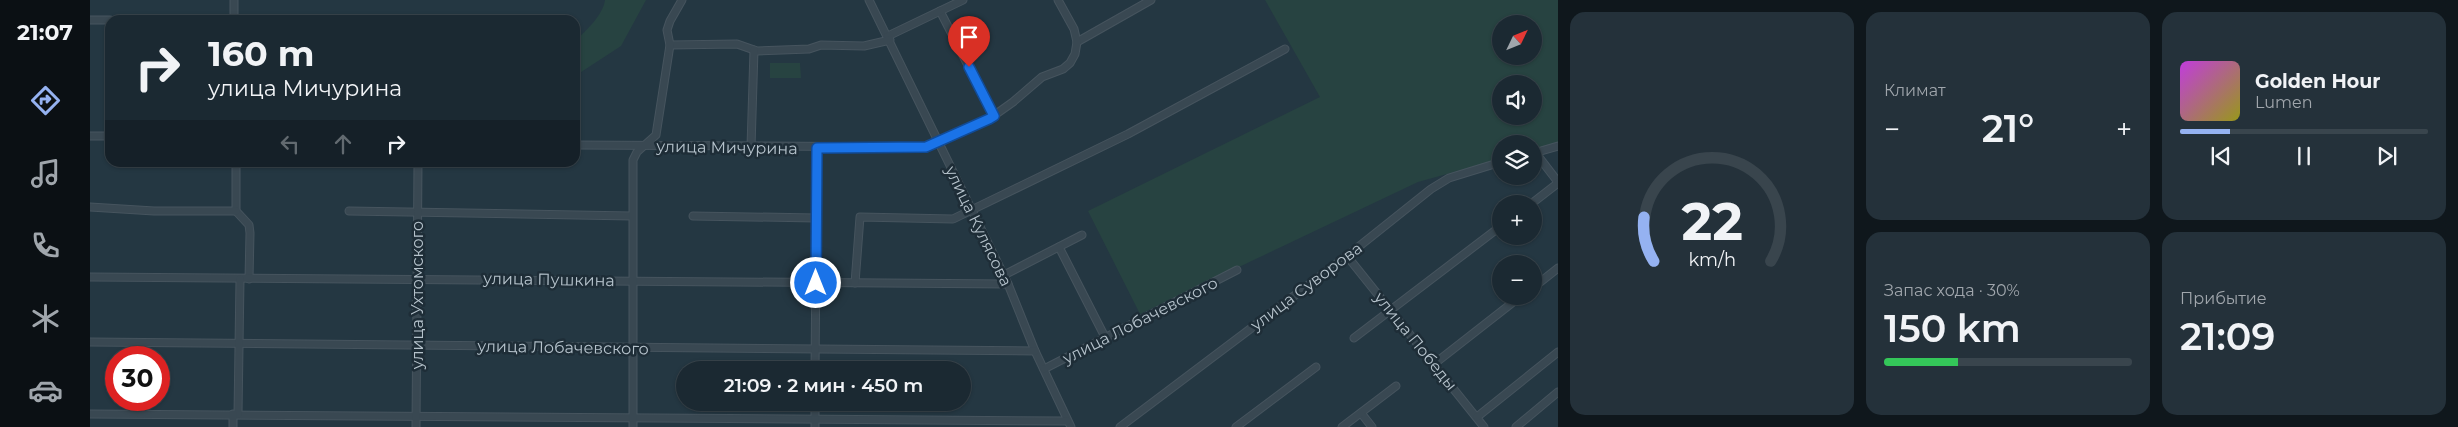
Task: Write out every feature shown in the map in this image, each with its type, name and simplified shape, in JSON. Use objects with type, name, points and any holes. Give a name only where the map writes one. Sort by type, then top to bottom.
[{"type":"street","points":[[234,0],[234,15]]},
{"type":"street","points":[[633,423],[633,160],[637,152],[646,146],[656,135],[670,45],[667,30],[682,0]]},
{"type":"street","name":"улица Кулясова","points":[[869,0],[1004,275],[1035,351],[1069,424]]},
{"type":"street","points":[[670,45],[737,44],[754,50],[809,48],[821,45],[864,46],[889,38],[963,0]]},
{"type":"street","points":[[1058,0],[1074,29],[1077,42],[1151,0]]},
{"type":"street","points":[[940,11],[994,116]]},
{"type":"street","points":[[90,20],[105,20]]},
{"type":"street","name":"улица Мичурина","points":[[580,145],[817,148],[926,147],[994,116],[1042,77],[1063,69],[1070,63],[1075,54],[1077,42]]},
{"type":"street","points":[[855,283],[860,217],[953,219],[973,211],[1128,134],[1285,49]]},
{"type":"street","points":[[751,147],[754,50]]},
{"type":"street","points":[[90,136],[105,136]]},
{"type":"street","points":[[1542,150],[1558,146]]},
{"type":"street","points":[[815,361],[817,148]]},
{"type":"street","points":[[1542,162],[1558,183],[1542,195]]},
{"type":"street","name":"улица Суворова","points":[[1120,427],[1449,178],[1492,165]]},
{"type":"street","points":[[236,167],[236,211],[249,225],[250,233],[249,279]]},
{"type":"street","name":"улица Ухтомского","points":[[416,427],[418,167]]},
{"type":"street","points":[[90,207],[154,211],[236,211]]},
{"type":"street","points":[[349,211],[632,216]]},
{"type":"street","points":[[693,216],[816,218]]},
{"type":"street","points":[[1354,338],[1492,233]]},
{"type":"street","points":[[1004,275],[1082,235]]},
{"type":"street","points":[[1059,247],[1105,338]]},
{"type":"street","name":"улица Победы","points":[[1347,256],[1484,427]]},
{"type":"street","points":[[1542,281],[1558,268]]},
{"type":"street","name":"улица Лобачевского","points":[[1044,369],[1237,270]]},
{"type":"street","name":"улица Пушкина","points":[[90,277],[240,279],[418,278],[1008,284]]},
{"type":"street","points":[[233,427],[236,414],[240,343],[240,279]]},
{"type":"street","points":[[1434,364],[1509,305]]},
{"type":"street","name":"улица Лобачевского","points":[[90,342],[1035,351]]},
{"type":"street","points":[[1477,417],[1558,352]]},
{"type":"street","points":[[1236,427],[1316,366]]},
{"type":"street","points":[[1342,427],[1396,386]]},
{"type":"street","points":[[1516,427],[1558,392]]},
{"type":"street","points":[[815,411],[815,424]]},
{"type":"street","points":[[1361,413],[1372,427]]},
{"type":"street","points":[[90,414],[416,415],[633,423],[1069,424]]},
{"type":"green space","points":[[605,0],[646,0],[621,46],[580,73],[580,36],[598,17]]},
{"type":"green space","points":[[1265,0],[1558,0],[1558,143],[1542,148],[1542,135],[1492,135],[1492,161],[1418,182],[1140,314],[1088,211],[1320,97]]},
{"type":"green space","points":[[770,63],[800,63],[801,78],[770,78]]},
{"type":"route","points":[[816,283],[817,148],[926,147],[989,119],[994,116],[969,67]]}]
